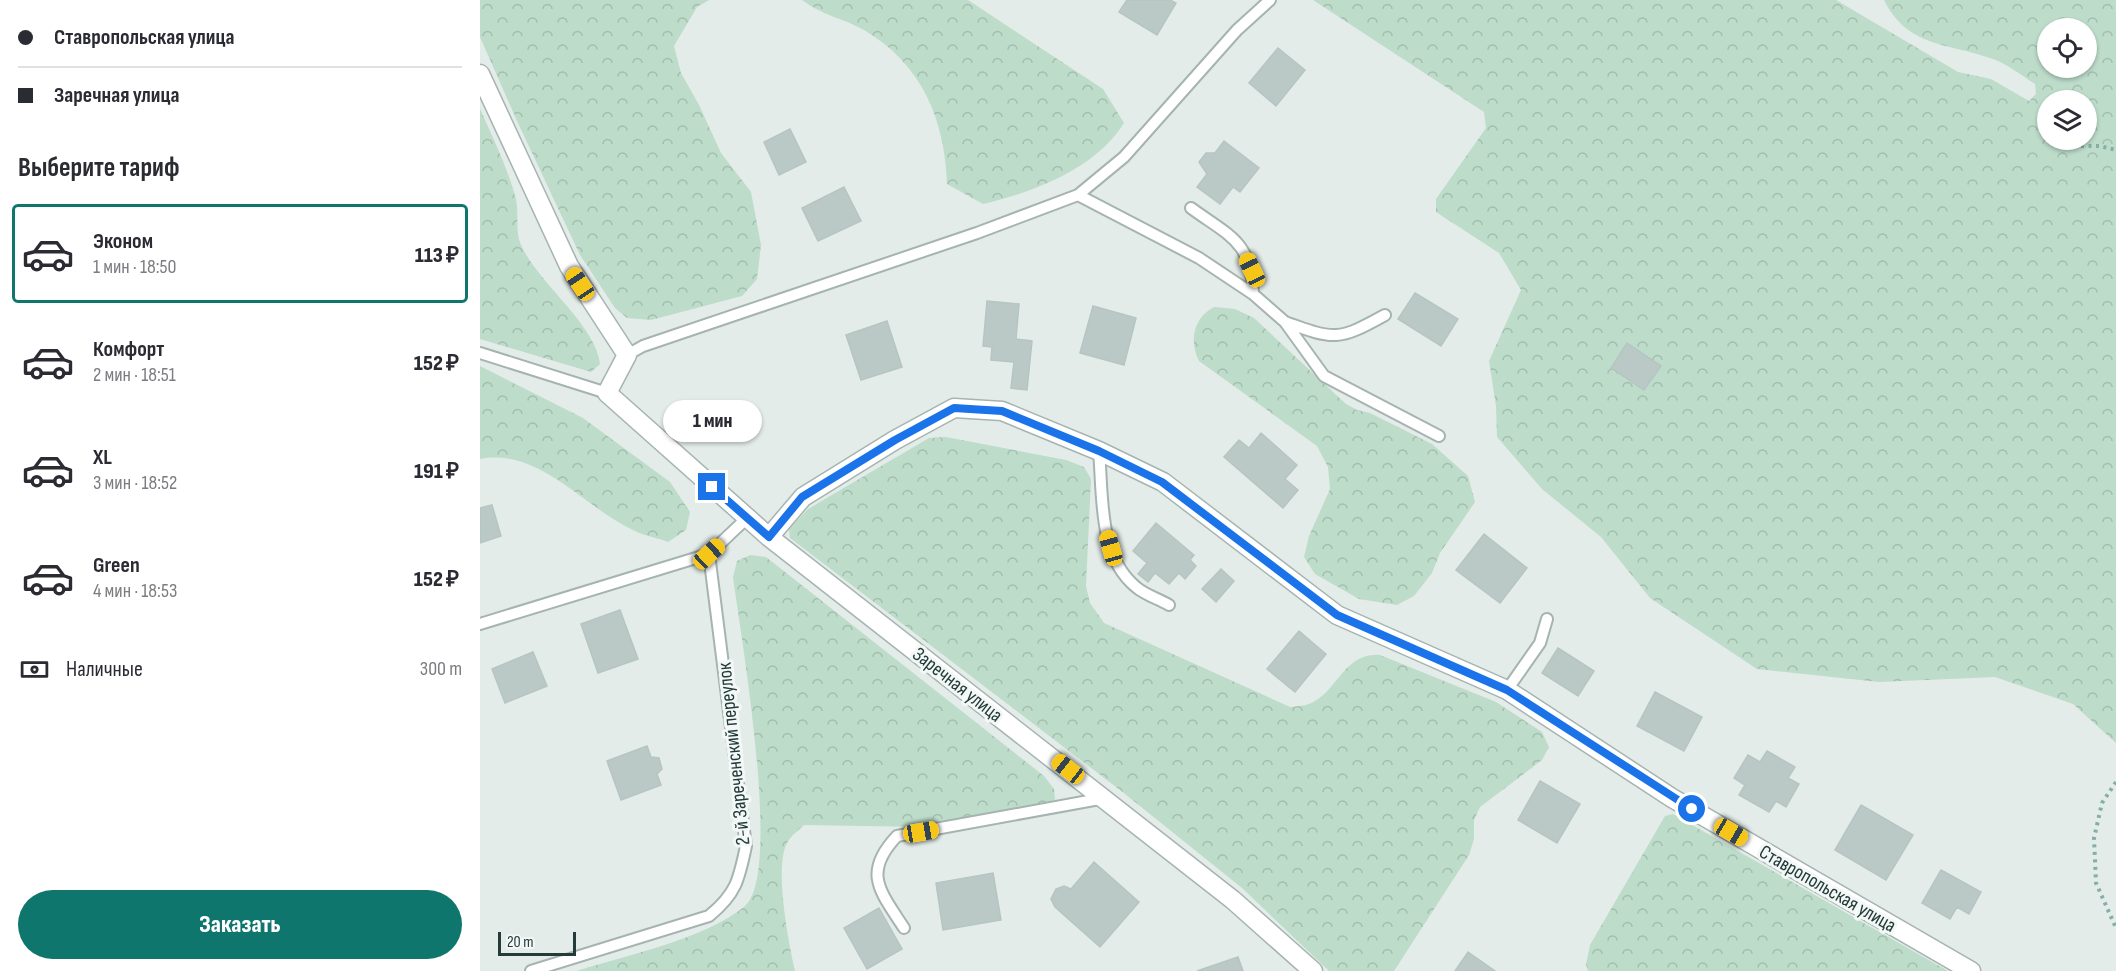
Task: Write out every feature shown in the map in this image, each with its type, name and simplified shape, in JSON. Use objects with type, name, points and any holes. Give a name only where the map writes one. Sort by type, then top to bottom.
[{"type":"street","points":[[480,74],[568,266],[627,355],[607,393]]},
{"type":"street","name":"Заречная улица","points":[[607,393],[769,537],[1233,900],[1313,971]]},
{"type":"street","name":"Ставропольская улица","points":[[769,537],[802,497],[895,440],[954,408],[1002,411],[1099,451],[1162,482],[1337,615],[1507,690],[1672,798],[1971,971]]},
{"type":"lane","points":[[627,355],[643,346],[977,233],[1078,195],[1124,157],[1237,30],[1270,0]]},
{"type":"lane","points":[[1078,195],[1199,258],[1253,294],[1285,322],[1324,376],[1439,436]]},
{"type":"lane","points":[[1191,208],[1241,245],[1252,270],[1253,294]]},
{"type":"lane","points":[[1285,322],[1324,337],[1348,335],[1385,315]]},
{"type":"lane","points":[[480,353],[607,393]]},
{"type":"lane","points":[[1099,451],[1106,529],[1116,566],[1137,588],[1169,605]]},
{"type":"lane","points":[[480,624],[709,554],[747,518]]},
{"type":"lane","name":"2-й Зареченский переулок","points":[[531,971],[709,916],[727,901],[738,883],[746,846],[709,554]]},
{"type":"lane","points":[[1507,690],[1540,643],[1547,619]]},
{"type":"lane","points":[[904,928],[882,894],[877,870],[882,852],[897,836],[1105,798]]},
{"type":"path","points":[[2097,146],[2116,150]]},
{"type":"path","points":[[2116,782],[2102,803],[2094,838],[2096,883],[2116,928]]},
{"type":"green space","points":[[480,0],[709,0],[697,7],[674,46],[681,73],[721,153],[751,192],[761,245],[757,279],[742,296],[651,320],[627,318],[615,308],[580,255],[480,37]]},
{"type":"green space","points":[[802,0],[968,0],[1103,89],[1124,123],[1112,139],[1080,166],[1022,193],[983,204],[947,184],[945,160],[935,116],[915,77],[901,59],[864,30]]},
{"type":"green space","points":[[1313,0],[1836,0],[1958,72],[1991,79],[2029,101],[2036,94],[2035,84],[1996,60],[1916,35],[1904,27],[1893,15],[1884,0],[2116,0],[2116,743],[2073,704],[1995,677],[1879,682],[1757,669],[1650,598],[1601,537],[1542,489],[1497,437],[1496,406],[1489,361],[1521,290],[1499,253],[1436,212],[1436,199],[1486,128],[1484,112]]},
{"type":"green space","points":[[480,109],[513,188],[521,245],[540,274],[588,334],[596,349],[600,364],[591,372],[480,339]]},
{"type":"green space","points":[[1214,307],[1235,309],[1254,318],[1346,404],[1370,413],[1432,444],[1468,476],[1475,502],[1440,553],[1432,573],[1414,596],[1397,605],[1359,599],[1315,574],[1304,557],[1309,536],[1330,489],[1328,467],[1317,446],[1199,361],[1194,346],[1195,331],[1201,317]]},
{"type":"green space","points":[[480,366],[583,418],[670,482],[690,512],[686,530],[668,542],[641,533],[599,510],[543,471],[523,462],[502,458],[480,459]]},
{"type":"green space","points":[[946,437],[1066,460],[1084,467],[1091,479],[1086,586],[1090,603],[1104,623],[1290,707],[1307,705],[1319,699],[1357,660],[1380,655],[1496,702],[1542,732],[1549,747],[1542,760],[1480,807],[1474,820],[1474,839],[1469,855],[1394,971],[1329,971],[1242,888],[1120,790],[790,538],[789,529],[808,509],[929,438]]},
{"type":"green space","points":[[750,555],[766,557],[1044,776],[1054,789],[1055,800],[1031,808],[925,827],[804,825],[788,841],[782,868],[784,905],[795,971],[576,971],[665,945],[710,928],[745,906],[756,885],[760,849],[760,802],[750,696],[733,577],[737,561]]},
{"type":"green space","points":[[1673,814],[1948,971],[1588,971],[1586,964],[1590,945],[1665,816]]},
{"type":"building","points":[[1127,0],[1170,0],[1176,3],[1157,35],[1119,12]]},
{"type":"building","points":[[1278,48],[1305,70],[1276,106],[1249,83]]},
{"type":"building","points":[[790,129],[806,162],[779,175],[764,142]]},
{"type":"building","points":[[1224,141],[1259,168],[1240,192],[1233,187],[1220,204],[1197,187],[1207,174],[1199,162],[1206,153],[1215,153]]},
{"type":"building","points":[[844,187],[861,221],[818,241],[802,208]]},
{"type":"building","points":[[1415,293],[1458,319],[1441,346],[1398,319]]},
{"type":"building","points":[[987,301],[1019,304],[1016,339],[1032,341],[1027,390],[1011,388],[1014,362],[991,360],[992,347],[983,346]]},
{"type":"building","points":[[1093,306],[1136,318],[1124,365],[1080,353]]},
{"type":"building","points":[[887,321],[902,367],[861,380],[846,335]]},
{"type":"building","points":[[1627,343],[1661,366],[1644,390],[1611,368]]},
{"type":"building","points":[[1261,433],[1297,465],[1285,479],[1298,490],[1283,508],[1224,457],[1239,440],[1249,448]]},
{"type":"building","points":[[492,505],[501,536],[480,543],[480,508]]},
{"type":"building","points":[[1156,523],[1194,555],[1190,560],[1196,566],[1185,579],[1179,573],[1169,584],[1155,573],[1148,582],[1138,574],[1147,563],[1133,551]]},
{"type":"building","points":[[1484,534],[1527,568],[1500,603],[1456,570]]},
{"type":"building","points":[[1221,569],[1234,581],[1216,602],[1202,589]]},
{"type":"building","points":[[620,610],[638,659],[598,673],[581,624]]},
{"type":"building","points":[[1299,631],[1326,654],[1295,692],[1267,669]]},
{"type":"building","points":[[1558,648],[1594,671],[1578,696],[1542,673]]},
{"type":"building","points":[[533,652],[547,686],[505,703],[492,669]]},
{"type":"building","points":[[1655,692],[1702,717],[1684,751],[1637,726]]},
{"type":"building","points":[[647,746],[651,757],[659,758],[662,769],[657,774],[661,785],[621,800],[607,761]]},
{"type":"building","points":[[1767,751],[1795,767],[1788,778],[1799,784],[1786,807],[1776,801],[1769,812],[1739,795],[1745,785],[1734,778],[1748,755],[1760,762]]},
{"type":"building","points":[[1540,781],[1580,804],[1557,843],[1518,820]]},
{"type":"building","points":[[1861,805],[1913,835],[1886,880],[1835,850]]},
{"type":"building","points":[[1094,862],[1139,902],[1100,947],[1055,907],[1051,899],[1056,889],[1064,886],[1071,889]]},
{"type":"building","points":[[1941,870],[1981,892],[1969,914],[1957,907],[1950,919],[1922,903]]},
{"type":"building","points":[[993,873],[1001,920],[943,930],[936,883]]},
{"type":"building","points":[[879,908],[902,949],[867,969],[844,928]]},
{"type":"building","points":[[1468,952],[1495,971],[1455,971]]},
{"type":"building","points":[[1238,957],[1243,971],[1197,971]]},
{"type":"route","points":[[712,487],[769,537],[802,497],[895,440],[954,408],[1002,411],[1099,451],[1162,482],[1337,615],[1507,690],[1692,809]]}]
